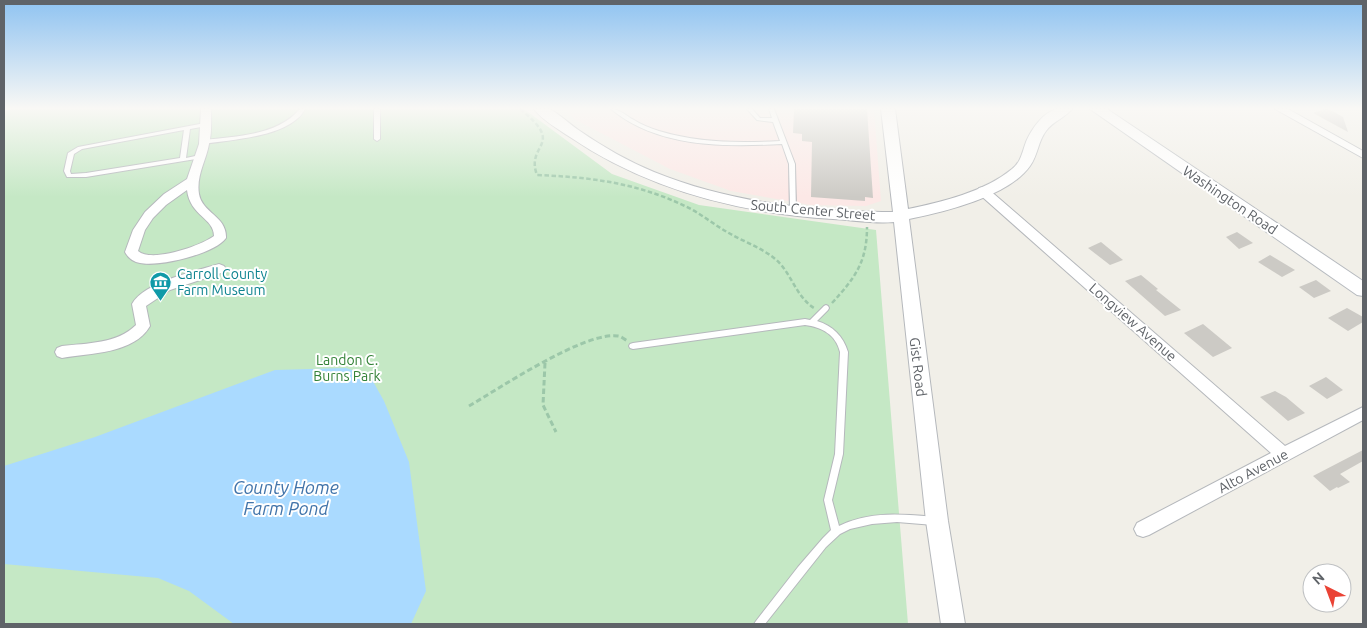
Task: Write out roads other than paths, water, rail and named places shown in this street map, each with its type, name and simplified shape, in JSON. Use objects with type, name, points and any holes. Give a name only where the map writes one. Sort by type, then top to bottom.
[{"type":"main road","name":"Washington Road","points":[[1140,138],[1363,290]]},
{"type":"street","points":[[191,182],[166,198],[146,219],[138,231],[131,252],[138,257],[154,259],[181,254],[210,245],[220,238],[221,230],[219,225],[196,206],[191,182],[204,138]]},
{"type":"street","name":"South Center Street","points":[[581,138],[598,150],[663,181],[725,199],[793,211],[866,216],[900,216],[983,191],[1011,177],[1023,167],[1036,138]]},
{"type":"street","name":"Gist Road","points":[[891,138],[937,521],[953,624]]},
{"type":"street","points":[[1333,138],[1363,155]]},
{"type":"street","name":"Longview Avenue","points":[[983,191],[1283,454]]},
{"type":"street","points":[[62,352],[126,340],[137,334],[143,326],[139,304],[145,298],[155,291],[219,269]]},
{"type":"street","name":"Alto Avenue","points":[[1143,529],[1363,413]]},
{"type":"lane","points":[[135,138],[80,148],[71,154],[67,171],[70,176],[86,175],[200,156]]},
{"type":"lane","points":[[183,159],[186,138]]},
{"type":"lane","points":[[204,142],[232,138]]},
{"type":"lane","points":[[681,138],[738,145],[784,142]]},
{"type":"lane","points":[[782,138],[794,175],[793,211]]},
{"type":"lane","points":[[812,322],[826,308]]},
{"type":"lane","points":[[633,346],[812,322],[837,335],[842,343],[844,352],[839,454],[828,500],[829,511],[836,532]]},
{"type":"lane","points":[[758,624],[801,570],[836,532],[857,523],[872,520],[899,518],[937,521]]},
{"type":"water","name":"County Home Farm Pond","points":[[346,368],[370,376],[384,401],[409,462],[426,591],[411,624],[234,624],[189,591],[158,578],[4,564],[4,466],[95,437],[275,370]]},
{"type":"place","name":"Carroll County Farm Museum","points":[[161,301]]},
{"type":"park label","name":"Landon C. Burns Park","points":[[347,368]]}]
